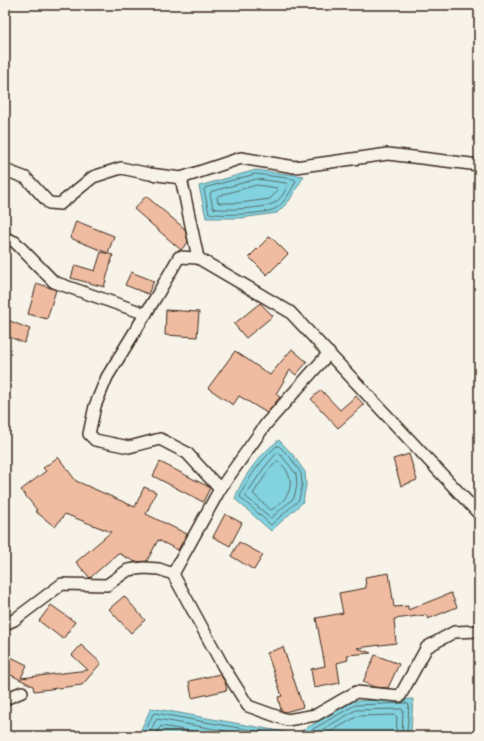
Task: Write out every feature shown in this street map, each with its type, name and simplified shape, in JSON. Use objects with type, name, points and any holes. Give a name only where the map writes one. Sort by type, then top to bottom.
[{"type":"street","points":[[5,170],[26,178],[49,203],[60,204],[93,177],[121,168],[181,178],[240,158],[295,167],[388,154],[479,165]]},
{"type":"street","points":[[181,178],[198,258]]},
{"type":"street","points":[[5,238],[15,242],[54,282],[146,314]]},
{"type":"street","points":[[220,489],[187,453],[160,439],[129,447],[94,440],[89,434],[95,406],[107,377],[180,257],[198,258],[290,312],[479,514]]},
{"type":"street","points":[[173,574],[220,489],[266,424],[329,353]]},
{"type":"street","points":[[5,624],[14,620],[62,584],[107,585],[128,570],[144,568],[159,569],[173,574],[223,666],[248,706],[287,720],[316,715],[356,692],[400,696],[427,647],[454,632],[479,631]]},
{"type":"street","points":[[5,699],[22,692]]},
{"type":"water","points":[[256,170],[304,176],[289,201],[277,213],[241,218],[206,218],[199,186]]},
{"type":"water","points":[[279,440],[293,455],[305,472],[306,485],[303,502],[271,531],[235,499],[252,466],[272,445]]},
{"type":"water","points":[[413,699],[412,736],[138,736],[151,708],[296,734],[354,701]]},
{"type":"building","points":[[146,196],[185,229],[188,242],[181,250],[134,209]]},
{"type":"building","points":[[76,221],[114,236],[108,253],[70,238]]},
{"type":"building","points":[[270,236],[288,254],[267,275],[249,257]]},
{"type":"building","points":[[101,252],[113,255],[104,287],[71,278],[75,265],[95,271]]},
{"type":"building","points":[[131,272],[154,281],[148,294],[125,285]]},
{"type":"building","points":[[37,283],[56,290],[47,319],[28,314]]},
{"type":"building","points":[[260,303],[273,316],[246,338],[234,324]]},
{"type":"building","points":[[166,310],[199,312],[197,337],[165,335]]},
{"type":"building","points":[[5,319],[30,329],[24,343],[5,335]]},
{"type":"building","points":[[292,349],[307,362],[296,375],[290,370],[276,394],[280,397],[267,413],[239,396],[233,405],[208,388],[235,351],[270,375]]},
{"type":"building","points":[[321,390],[340,410],[356,396],[364,405],[338,428],[311,399]]},
{"type":"building","points":[[409,454],[417,480],[401,486],[393,459]]},
{"type":"building","points":[[58,457],[76,481],[135,507],[144,487],[156,492],[146,514],[187,534],[178,550],[158,540],[147,561],[135,562],[118,553],[90,578],[76,562],[111,532],[65,514],[55,527],[35,511],[37,510],[21,490],[46,471],[43,468]]},
{"type":"building","points":[[160,462],[210,488],[203,502],[153,476]]},
{"type":"building","points":[[225,514],[242,523],[230,546],[213,537]]},
{"type":"building","points":[[239,542],[263,555],[254,570],[231,556]]},
{"type":"building","points":[[389,573],[394,607],[408,606],[408,610],[451,593],[457,607],[428,619],[426,615],[394,619],[396,643],[357,648],[371,653],[347,655],[348,660],[337,663],[340,683],[314,688],[311,669],[325,666],[316,618],[343,613],[339,593],[366,588],[365,577]]},
{"type":"building","points":[[124,596],[145,620],[131,633],[109,609]]},
{"type":"building","points":[[51,605],[75,622],[63,639],[39,621]]},
{"type":"building","points":[[81,645],[101,663],[82,685],[34,691],[33,686],[5,672],[5,654],[27,665],[21,678],[88,670],[72,655]]},
{"type":"building","points":[[283,647],[303,707],[285,712],[281,710],[278,697],[282,696],[267,653]]},
{"type":"building","points":[[375,655],[399,664],[388,688],[374,687],[363,682]]},
{"type":"building","points":[[220,674],[225,682],[227,690],[192,698],[189,681]]}]
